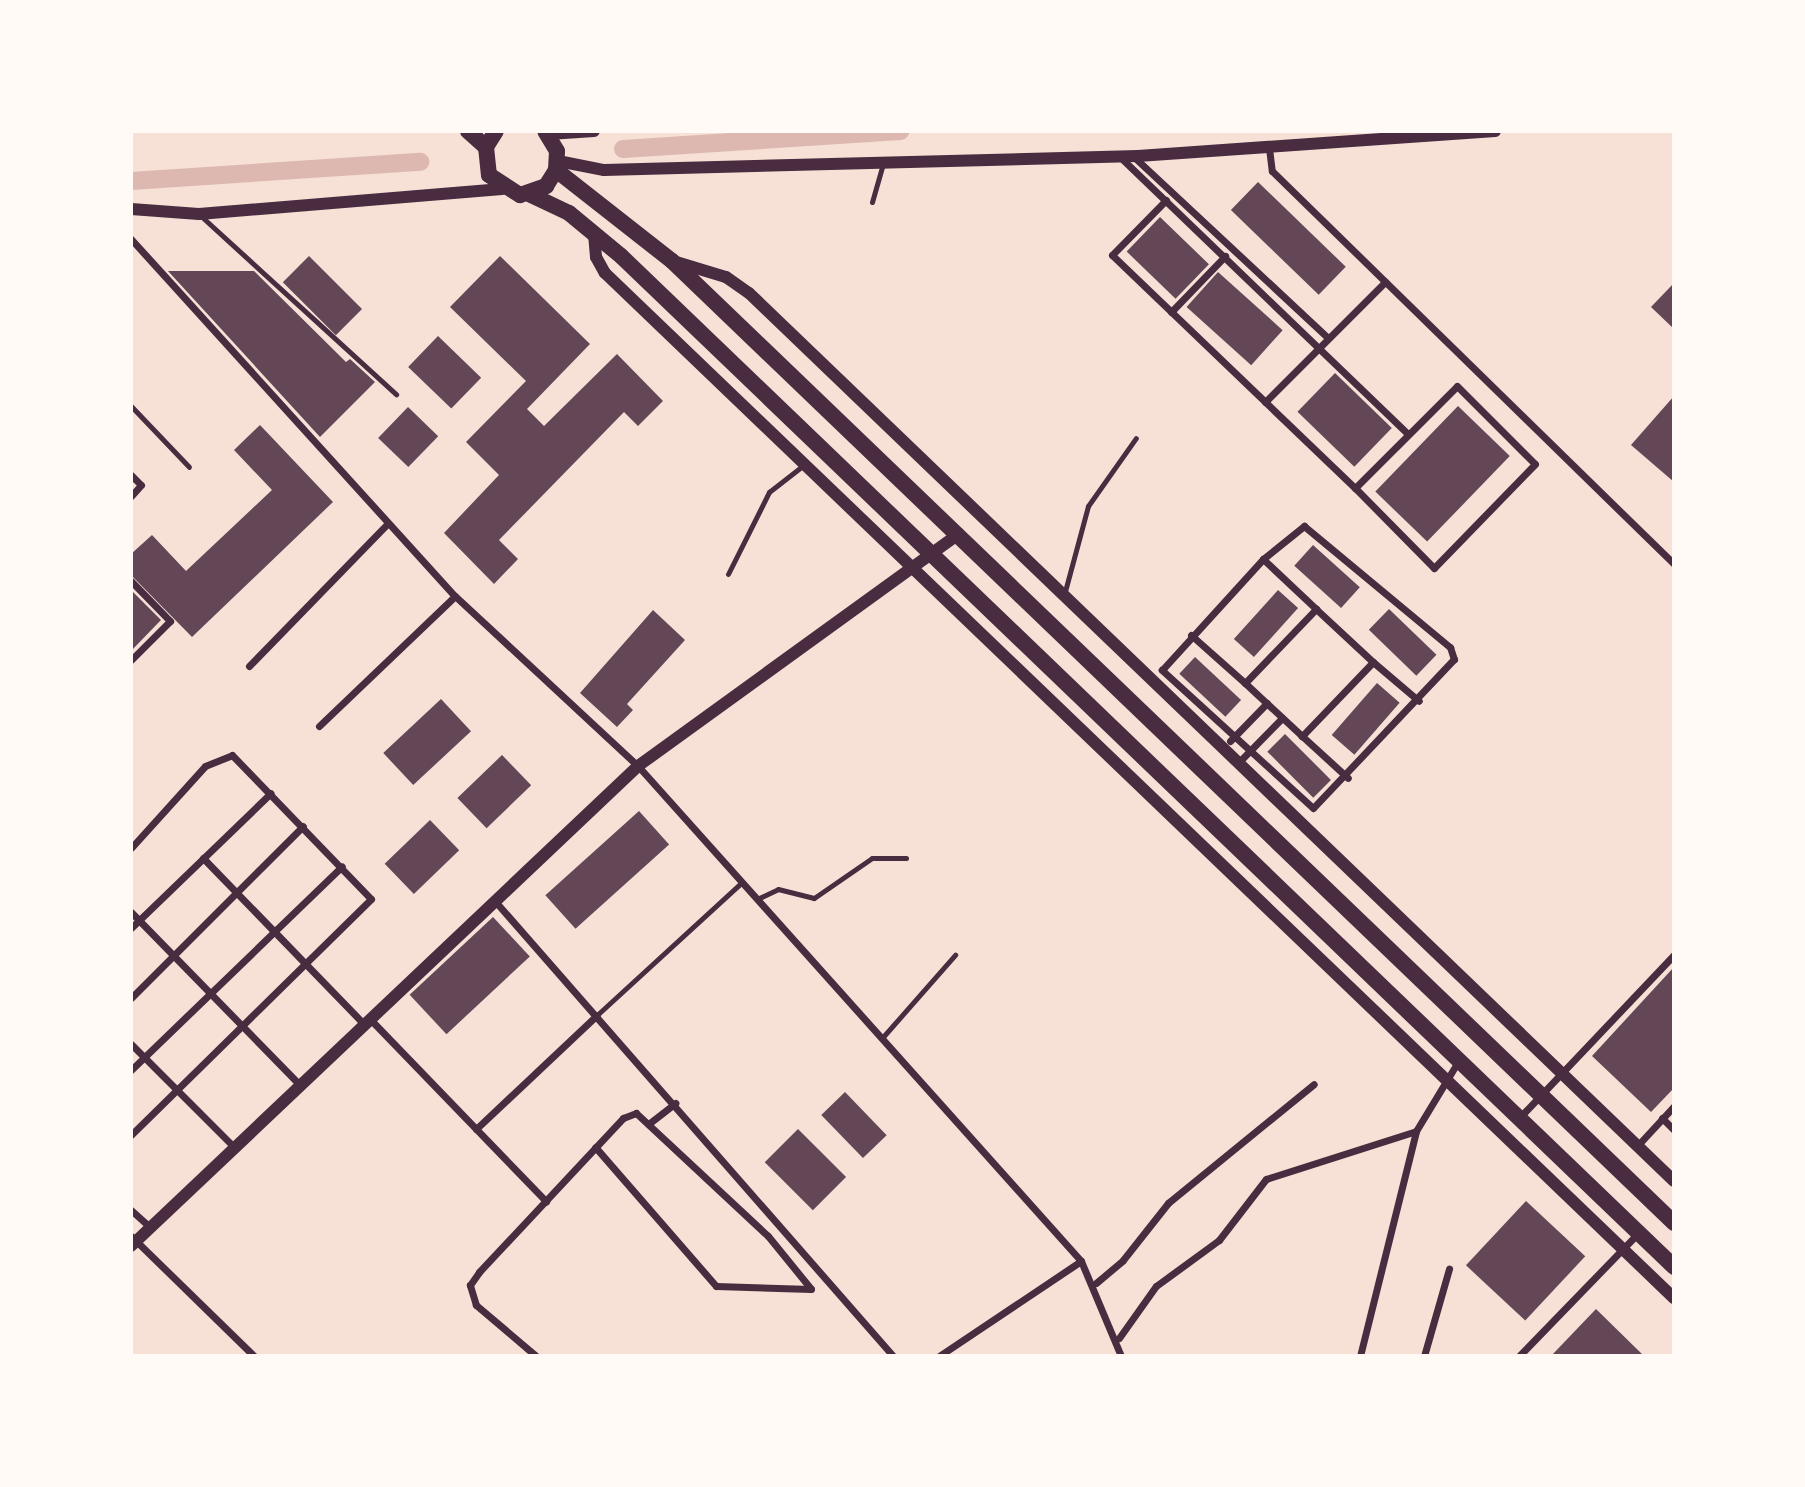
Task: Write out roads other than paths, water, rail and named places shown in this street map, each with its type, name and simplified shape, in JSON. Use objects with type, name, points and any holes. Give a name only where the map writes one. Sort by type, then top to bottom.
[{"type":"main road","points":[[468,131],[486,147]]},
{"type":"main road","points":[[496,131],[486,147],[489,175],[502,189],[529,194],[594,234],[936,553],[1674,1267]]},
{"type":"main road","points":[[547,133],[557,165],[672,261],[1674,1223]]},
{"type":"main road","points":[[529,194],[557,165]]},
{"type":"street","points":[[547,133],[594,131]]},
{"type":"street","points":[[557,165],[604,170],[1132,156],[1495,131]]},
{"type":"street","points":[[1269,148],[1272,171],[1674,564]]},
{"type":"street","points":[[1119,156],[1408,434]]},
{"type":"street","points":[[1132,156],[1328,338]]},
{"type":"street","points":[[131,209],[199,214],[502,189]]},
{"type":"street","points":[[1166,200],[1112,255],[1355,488],[1434,568],[1535,464],[1457,386],[1355,488]]},
{"type":"street","points":[[594,234],[596,257],[605,273],[1674,1298]]},
{"type":"street","points":[[131,239],[455,596],[638,766],[1081,1261],[1096,1283],[1119,1338],[1121,1356]]},
{"type":"street","points":[[1171,312],[1224,257]]},
{"type":"street","points":[[672,261],[726,277],[750,293],[1063,597],[1674,1181]]},
{"type":"street","points":[[1265,402],[1385,282]]},
{"type":"street","points":[[131,475],[141,485],[131,496]]},
{"type":"street","points":[[249,666],[388,523]]},
{"type":"street","points":[[1304,526],[1315,531],[1450,647],[1450,670],[1348,778],[1313,808],[1166,679],[1165,662],[1191,635],[1290,532],[1304,526]]},
{"type":"street","points":[[254,1356],[133,1241],[151,1228],[232,1145],[638,766],[959,534]]},
{"type":"street","points":[[1263,559],[1373,662],[1419,701]]},
{"type":"street","points":[[131,581],[170,621],[131,660]]},
{"type":"street","points":[[319,726],[455,596]]},
{"type":"street","points":[[1245,683],[1316,609]]},
{"type":"street","points":[[1191,635],[1348,778]]},
{"type":"street","points":[[1302,736],[1373,662]]},
{"type":"street","points":[[1223,749],[1267,703]]},
{"type":"street","points":[[1238,763],[1282,718]]},
{"type":"street","points":[[131,848],[216,758],[232,755],[342,866],[371,904],[242,1025],[131,1135]]},
{"type":"street","points":[[131,928],[271,793]]},
{"type":"street","points":[[131,998],[303,827]]},
{"type":"street","points":[[203,858],[274,932],[365,1019],[546,1201]]},
{"type":"street","points":[[131,1070],[342,866]]},
{"type":"street","points":[[494,899],[675,1103],[893,1356]]},
{"type":"street","points":[[131,912],[298,1083]]},
{"type":"street","points":[[1519,1117],[1674,955]]},
{"type":"street","points":[[476,1129],[597,1015]]},
{"type":"street","points":[[131,1044],[232,1145]]},
{"type":"street","points":[[1360,1356],[1416,1131],[1460,1060]]},
{"type":"street","points":[[1096,1283],[1123,1260],[1168,1203],[1314,1084]]},
{"type":"street","points":[[651,1122],[675,1103]]},
{"type":"street","points":[[1638,1145],[1674,1106]]},
{"type":"street","points":[[536,1356],[469,1295],[478,1272],[622,1118],[636,1113],[651,1122],[768,1236],[811,1289],[716,1286],[596,1147]]},
{"type":"street","points":[[1662,1118],[1674,1129]]},
{"type":"street","points":[[1119,1338],[1156,1286],[1219,1240],[1266,1179],[1416,1131]]},
{"type":"street","points":[[131,1210],[151,1228]]},
{"type":"street","points":[[1519,1356],[1639,1233]]},
{"type":"street","points":[[939,1356],[1081,1261]]},
{"type":"street","points":[[1424,1356],[1449,1269]]},
{"type":"lane","points":[[872,202],[884,161]]},
{"type":"lane","points":[[199,214],[396,394]]},
{"type":"lane","points":[[131,406],[189,467]]},
{"type":"lane","points":[[1063,597],[1088,506],[1136,439]]},
{"type":"lane","points":[[728,574],[769,492],[805,464]]},
{"type":"lane","points":[[757,899],[778,889],[814,898],[872,858],[906,858]]},
{"type":"lane","points":[[597,1015],[742,882]]},
{"type":"lane","points":[[882,1038],[955,956]]},
{"type":"waterway","points":[[623,149],[900,131]]},
{"type":"waterway","points":[[131,181],[420,162]]}]
